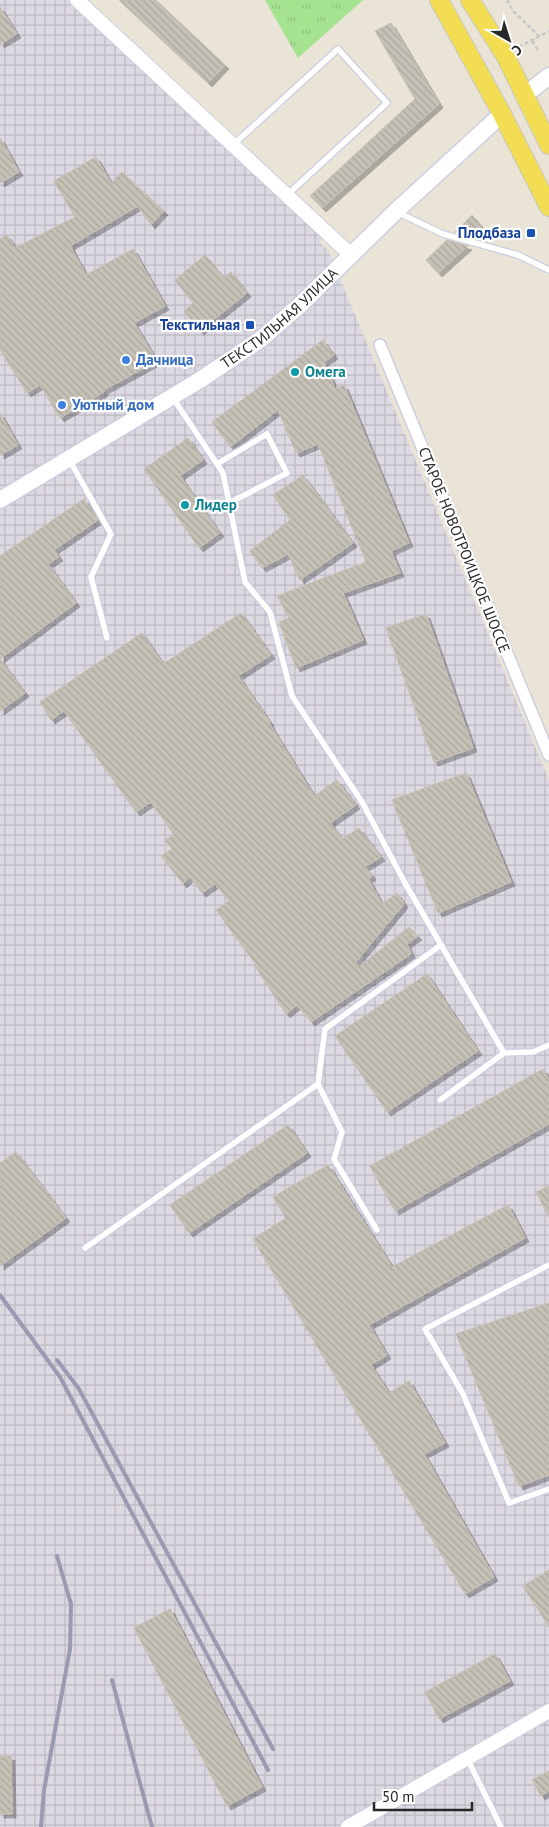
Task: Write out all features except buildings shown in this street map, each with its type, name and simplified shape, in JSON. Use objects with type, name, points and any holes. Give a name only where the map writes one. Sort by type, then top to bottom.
[{"type":"main road","points":[[439,0],[502,114],[549,207]]},
{"type":"main road","points":[[470,0],[506,58],[549,145]]},
{"type":"main road","points":[[525,95],[549,76]]},
{"type":"main road","name":"ТЕКСТИЛЬНАЯ УЛИЦА","points":[[0,500],[172,397],[230,361],[261,339],[300,305],[395,212],[525,95]]},
{"type":"street","points":[[77,0],[351,255]]},
{"type":"street","name":"СТАРОЕ НОВОТРОИЦКОЕ ШОССЕ","points":[[380,345],[549,755]]},
{"type":"street","points":[[348,1827],[549,1711]]},
{"type":"lane","points":[[232,146],[338,49],[387,102],[287,195]]},
{"type":"lane","points":[[395,212],[443,234],[518,255],[549,270]]},
{"type":"lane","points":[[172,397],[223,473],[245,582],[270,612],[292,696],[362,802],[440,945],[504,1053]]},
{"type":"lane","points":[[217,464],[267,434],[287,473],[229,503]]},
{"type":"lane","points":[[69,459],[111,534],[91,577],[107,638]]},
{"type":"lane","points":[[377,1230],[334,1160],[342,1132],[318,1084],[324,1029],[440,945]]},
{"type":"lane","points":[[440,1100],[504,1053],[532,1052],[549,1045]]},
{"type":"lane","points":[[85,1248],[318,1084]]},
{"type":"lane","points":[[549,1265],[425,1329],[463,1394],[509,1503],[549,1489]]},
{"type":"lane","points":[[467,1758],[501,1827]]},
{"type":"path","points":[[506,0],[514,12],[540,37]]},
{"type":"path","points":[[518,47],[549,31]]},
{"type":"path","points":[[532,40],[538,50]]},
{"type":"shaded area","points":[[0,0],[68,0],[323,238],[319,242],[328,250],[549,780],[549,1827],[0,1827]]},
{"type":"green space","points":[[265,0],[363,0],[298,58]]},
{"type":"railway","points":[[0,1295],[60,1377],[268,1770]]},
{"type":"railway","points":[[57,1360],[79,1389],[273,1749]]},
{"type":"railway","points":[[41,1827],[44,1790],[70,1649],[71,1604],[57,1556]]},
{"type":"railway","points":[[112,1680],[152,1827]]},
{"type":"place","name":"Плодбаза","points":[[531,233]]},
{"type":"place","name":"Текстильная","points":[[250,325]]},
{"type":"place","name":"Дачница","points":[[126,360]]},
{"type":"place","name":"Омега","points":[[295,372]]},
{"type":"place","name":"Уютный дом","points":[[62,405]]},
{"type":"place","name":"Лидер","points":[[185,505]]}]
